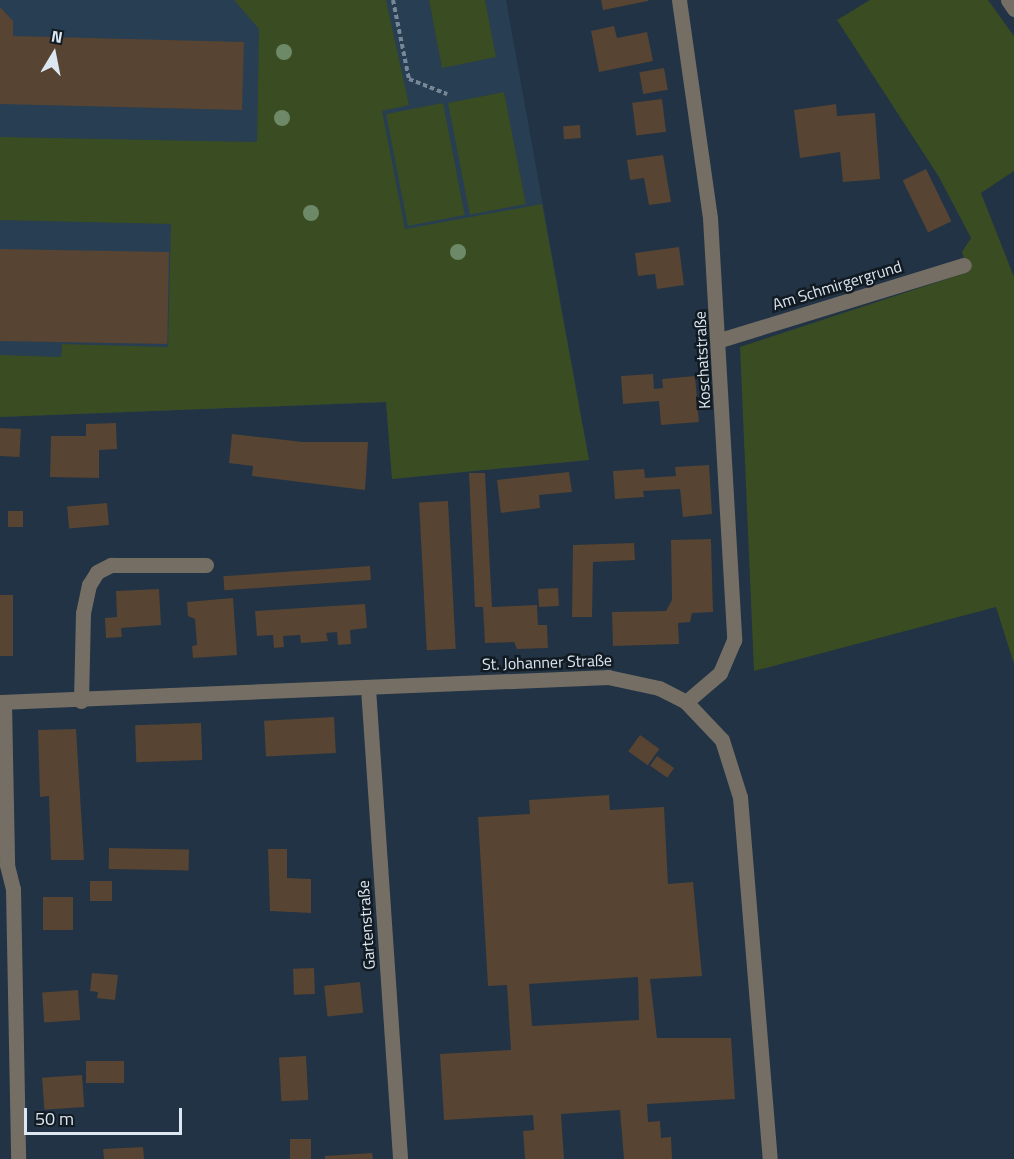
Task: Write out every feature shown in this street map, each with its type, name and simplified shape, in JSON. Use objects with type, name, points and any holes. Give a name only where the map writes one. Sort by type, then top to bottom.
[{"type":"street","name":"Koschatstraße","points":[[679,0],[710,218],[720,340],[734,640],[720,673],[686,702]]},
{"type":"street","points":[[1008,0],[1014,9]]},
{"type":"street","name":"Am Schmirgergrund","points":[[720,340],[964,265]]},
{"type":"street","points":[[81,701],[83,613],[89,585],[97,572],[111,565],[206,565]]},
{"type":"street","name":"St. Johanner Straße","points":[[2,702],[81,701],[608,677],[659,688],[686,702],[722,740],[740,797],[770,1159]]},
{"type":"street","name":"Gartenstraße","points":[[368,688],[400,1159]]},
{"type":"street","points":[[2,702],[7,865],[13,889],[18,1159]]},
{"type":"path","points":[[393,0],[409,79],[447,94]]},
{"type":"shaded area","points":[[0,0],[506,0],[589,460],[392,479],[386,402],[0,417]]},
{"type":"green space","points":[[234,0],[386,0],[409,105],[382,111],[405,229],[542,204],[589,460],[392,479],[386,402],[0,417],[0,355],[61,357],[62,344],[168,347],[171,224],[0,220],[0,137],[257,142],[259,29]]},
{"type":"green space","points":[[429,0],[485,0],[496,57],[442,68]]},
{"type":"green space","points":[[870,0],[988,0],[1014,36],[1014,171],[981,193],[1014,277],[1014,664],[996,607],[754,671],[740,347],[968,272],[962,252],[971,238],[939,177],[837,20]]},
{"type":"green space","points":[[504,92],[526,204],[470,215],[448,103]]},
{"type":"green space","points":[[443,103],[465,215],[408,226],[386,114]]},
{"type":"building","points":[[601,0],[648,0],[648,1],[603,10]]},
{"type":"building","points":[[0,7],[13,21],[13,36],[244,42],[242,110],[0,104]]},
{"type":"building","points":[[614,26],[617,38],[647,32],[653,61],[599,72],[591,31]]},
{"type":"building","points":[[664,68],[668,90],[643,94],[639,72]]},
{"type":"building","points":[[662,99],[666,132],[636,135],[632,103]]},
{"type":"building","points":[[836,104],[837,116],[875,113],[880,179],[843,182],[840,152],[800,158],[794,110]]},
{"type":"building","points":[[580,125],[581,138],[564,139],[563,126]]},
{"type":"building","points":[[663,155],[671,202],[649,205],[644,178],[630,180],[627,160]]},
{"type":"building","points":[[926,169],[951,221],[928,233],[903,180]]},
{"type":"building","points":[[679,247],[684,285],[657,289],[655,274],[638,276],[635,253]]},
{"type":"building","points":[[0,249],[169,252],[167,344],[0,341]]},
{"type":"building","points":[[653,374],[654,389],[663,388],[662,379],[695,376],[699,422],[661,425],[659,401],[623,404],[621,376]]},
{"type":"building","points":[[116,423],[117,449],[99,450],[99,478],[50,477],[51,436],[86,436],[86,424]]},
{"type":"building","points":[[0,428],[21,429],[20,457],[0,456]]},
{"type":"building","points":[[232,434],[303,442],[368,442],[365,490],[252,476],[253,466],[229,463]]},
{"type":"building","points":[[709,465],[712,514],[683,517],[680,489],[643,491],[644,497],[615,499],[613,471],[644,469],[645,478],[676,476],[675,467]]},
{"type":"building","points":[[569,472],[572,492],[539,495],[540,508],[501,513],[497,480]]},
{"type":"building","points":[[469,473],[485,473],[492,607],[537,605],[538,625],[547,625],[548,648],[517,649],[514,642],[485,643],[483,607],[475,607]]},
{"type":"building","points":[[448,501],[456,649],[427,650],[419,503]]},
{"type":"building","points":[[107,503],[109,525],[69,528],[67,506]]},
{"type":"building","points":[[8,511],[23,511],[23,527],[8,527]]},
{"type":"building","points":[[711,539],[713,612],[692,613],[690,622],[678,623],[679,644],[613,646],[612,612],[666,611],[672,600],[671,540]]},
{"type":"building","points":[[634,543],[635,560],[593,562],[592,617],[572,617],[573,545]]},
{"type":"building","points":[[370,566],[371,580],[224,590],[223,576]]},
{"type":"building","points":[[558,588],[559,606],[539,607],[538,589]]},
{"type":"building","points":[[159,589],[161,625],[121,628],[122,637],[106,638],[105,618],[117,617],[116,591]]},
{"type":"building","points":[[0,595],[13,595],[13,656],[0,656]]},
{"type":"building","points":[[233,598],[237,655],[193,658],[192,646],[197,645],[195,619],[188,616],[187,602]]},
{"type":"building","points":[[365,604],[367,628],[350,630],[351,644],[338,645],[337,632],[326,633],[328,641],[301,643],[300,635],[283,636],[284,647],[274,648],[273,635],[257,636],[255,611]]},
{"type":"building","points":[[334,717],[336,753],[266,757],[264,721]]},
{"type":"building","points":[[201,723],[202,760],[136,762],[135,725]]},
{"type":"building","points":[[76,729],[84,860],[51,860],[49,796],[40,797],[38,730]]},
{"type":"building","points":[[640,735],[659,749],[648,765],[628,751]]},
{"type":"building","points":[[657,756],[674,768],[667,778],[650,766]]},
{"type":"building","points":[[609,795],[610,810],[664,807],[668,884],[693,882],[702,976],[650,979],[657,1038],[731,1038],[735,1099],[647,1104],[648,1122],[660,1121],[661,1138],[671,1137],[672,1159],[624,1159],[620,1110],[561,1114],[564,1159],[525,1159],[523,1131],[534,1130],[533,1115],[444,1120],[440,1054],[511,1050],[507,985],[488,986],[478,817],[530,814],[529,800]],"holes":[[[638,977],[639,1020],[532,1026],[529,984]]]},
{"type":"building","points":[[109,848],[189,849],[189,870],[109,869]]},
{"type":"building","points":[[268,849],[287,849],[287,878],[311,879],[311,913],[270,911]]},
{"type":"building","points":[[90,881],[112,881],[112,901],[90,901]]},
{"type":"building","points":[[43,897],[73,897],[73,930],[43,930]]},
{"type":"building","points":[[314,968],[315,994],[294,995],[293,969]]},
{"type":"building","points":[[92,973],[118,975],[115,1000],[97,998],[98,992],[90,991]]},
{"type":"building","points":[[360,982],[363,1013],[327,1017],[324,986]]},
{"type":"building","points":[[78,990],[80,1020],[44,1022],[42,993]]},
{"type":"building","points":[[306,1056],[308,1100],[281,1101],[279,1057]]},
{"type":"building","points":[[86,1061],[124,1061],[124,1083],[86,1083]]},
{"type":"building","points":[[82,1075],[84,1107],[44,1110],[42,1078]]},
{"type":"building","points":[[290,1139],[311,1139],[311,1159],[290,1159]]},
{"type":"building","points":[[143,1147],[144,1159],[104,1159],[103,1149]]},
{"type":"building","points":[[372,1153],[373,1159],[325,1159],[325,1156]]}]
